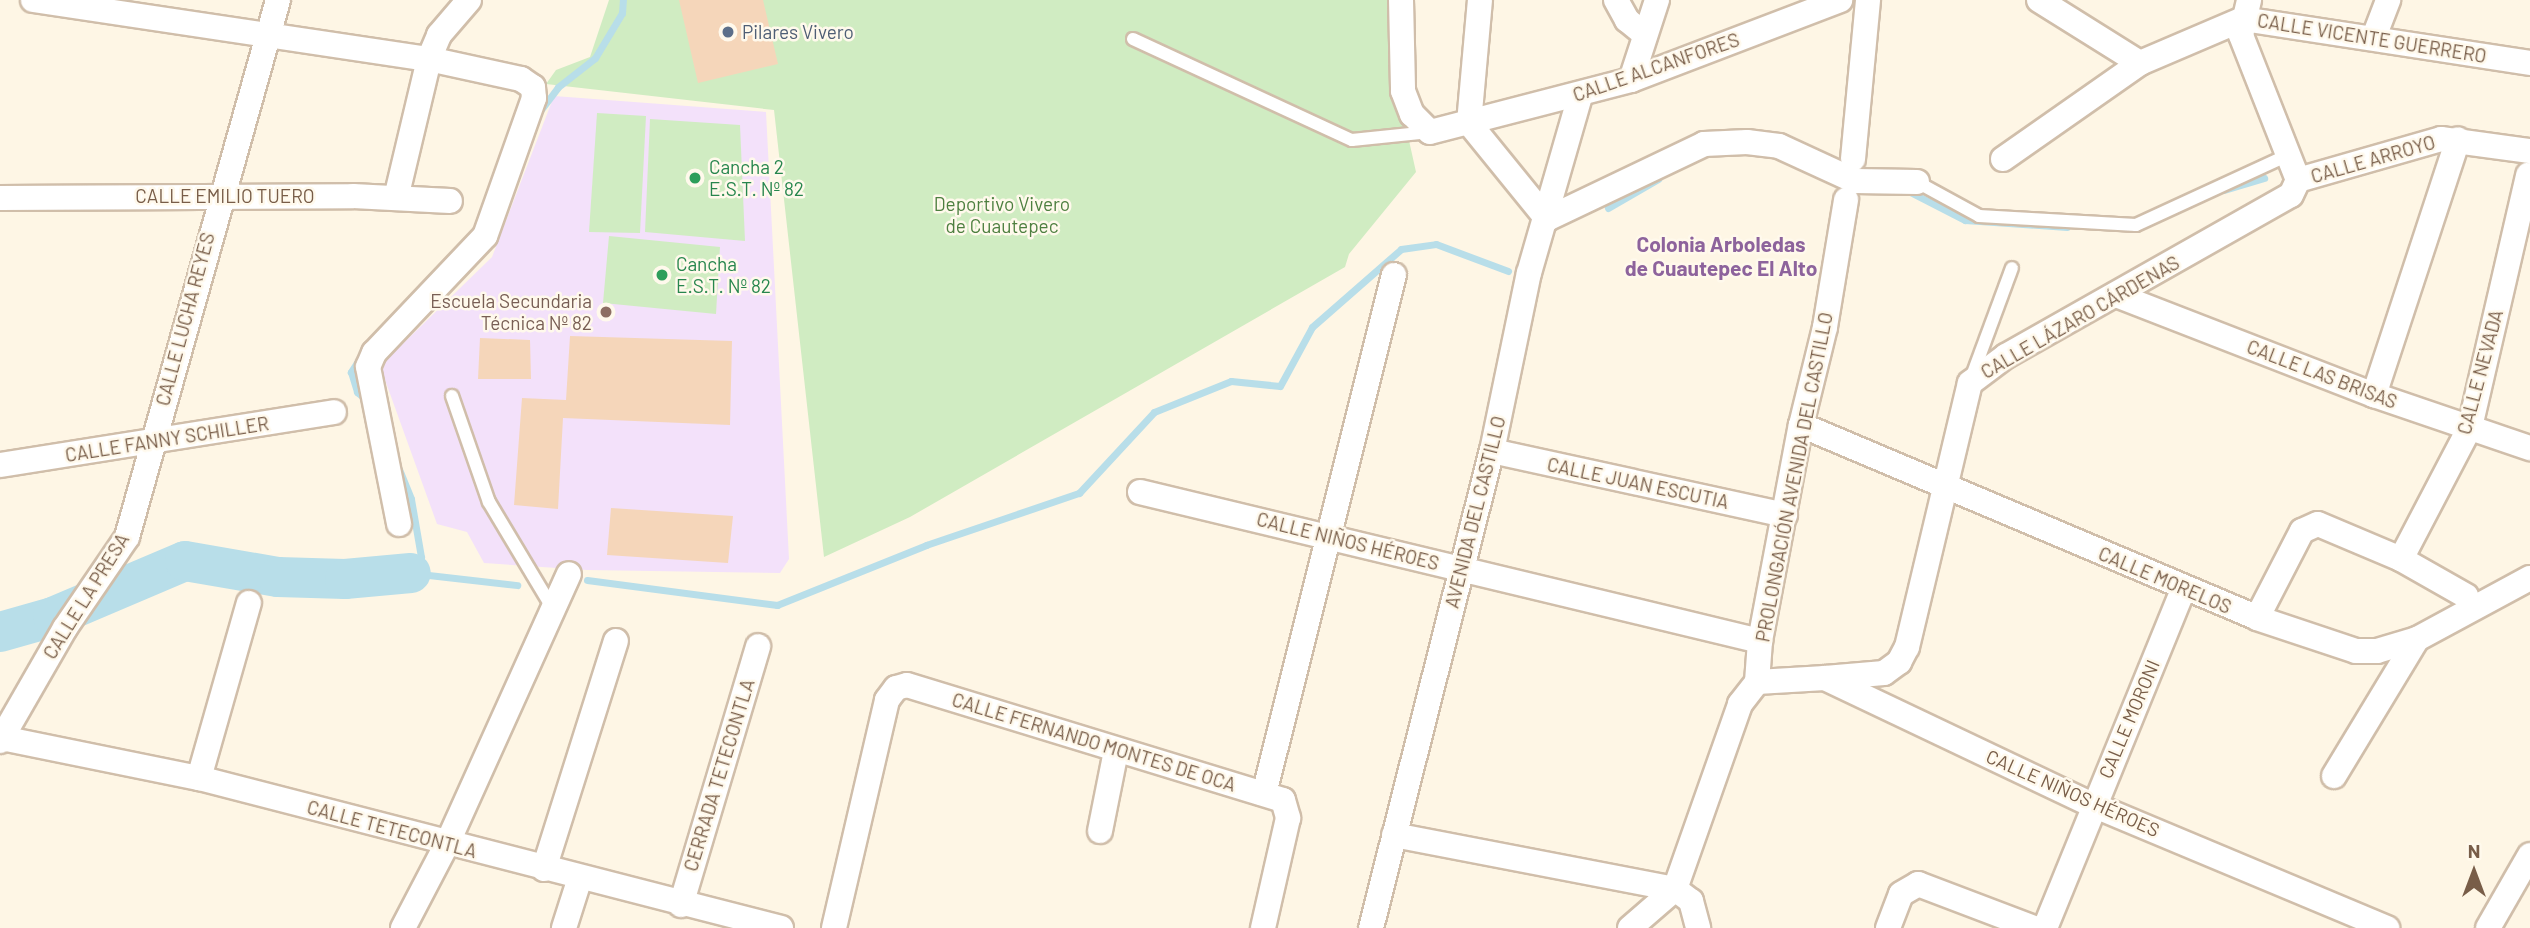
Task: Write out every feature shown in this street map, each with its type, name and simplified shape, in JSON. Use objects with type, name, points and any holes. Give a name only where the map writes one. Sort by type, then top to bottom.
[{"type":"street","points":[[33,0],[269,33],[429,59],[521,79],[533,87],[534,98],[485,236],[374,353],[368,376],[381,419],[398,524]]},
{"type":"street","name":"CALLE LUCHA REYES","points":[[152,443],[219,195],[278,0]]},
{"type":"street","points":[[396,198],[429,59],[439,35],[469,0]]},
{"type":"street","points":[[1401,0],[1403,91],[1412,114],[1430,132]]},
{"type":"street","points":[[1480,0],[1469,123],[1547,219],[1704,144],[1747,142],[1779,146],[1855,181],[1916,182]]},
{"type":"street","points":[[1616,0],[1627,20],[1643,33]]},
{"type":"street","points":[[1631,80],[1643,33],[1657,0]]},
{"type":"street","name":"CALLE ALCANFORES","points":[[1430,132],[1580,96],[1631,80],[1840,0]]},
{"type":"street","points":[[1853,159],[1868,0]]},
{"type":"street","points":[[2039,0],[2140,63]]},
{"type":"street","points":[[2374,37],[2388,0]]},
{"type":"street","points":[[2246,9],[2245,49],[2286,156],[2298,180]]},
{"type":"street","name":"CALLE VICENTE GUERRERO","points":[[2003,159],[2140,63],[2246,9],[2374,37],[2530,63]]},
{"type":"street","name":"AVENIDA DEL CASTILLO","points":[[1371,928],[1492,451],[1529,273],[1547,219],[1580,96]]},
{"type":"street","name":"CALLE ARROYO","points":[[2298,180],[2441,139],[2458,139],[2529,163]]},
{"type":"street","points":[[2374,395],[2458,139]]},
{"type":"street","name":"CALLE NEVADA","points":[[2401,559],[2470,427],[2529,163]]},
{"type":"street","name":"CALLE LÁZARO CÁRDENAS","points":[[1825,678],[1884,673],[1899,662],[1907,647],[1943,485],[1970,383],[2006,356],[2291,195],[2298,180]]},
{"type":"street","name":"CALLE EMILIO TUERO","points":[[0,198],[219,195],[450,201]]},
{"type":"street","name":"PROLONGACIÓN AVENIDA DEL CASTILLO","points":[[1757,682],[1759,641],[1801,425],[1825,327],[1846,200]]},
{"type":"street","points":[[1264,794],[1394,275]]},
{"type":"street","name":"CALLE LAS BRISAS","points":[[2116,295],[2374,395],[2530,448]]},
{"type":"street","name":"CALLE FANNY SCHILLER","points":[[0,465],[334,412]]},
{"type":"street","name":"CALLE MORELOS","points":[[1801,425],[2257,618],[2356,651],[2377,651],[2417,639],[2530,578]]},
{"type":"street","name":"CALLE LA PRESA","points":[[1,739],[65,628],[127,537],[152,443]]},
{"type":"street","name":"CALLE JUAN ESCUTIA","points":[[1492,451],[1785,514]]},
{"type":"street","name":"CALLE NIÑOS HÉROES","points":[[1140,492],[1329,535],[1759,641]]},
{"type":"street","points":[[2257,618],[2309,525],[2318,524],[2401,559],[2466,596]]},
{"type":"street","points":[[403,928],[447,844],[569,574]]},
{"type":"street","name":"CALLE MORONI","points":[[2045,928],[2093,805],[2184,588]]},
{"type":"street","points":[[199,778],[249,603]]},
{"type":"street","points":[[2334,776],[2417,639]]},
{"type":"street","points":[[544,869],[615,641]]},
{"type":"street","name":"CERRADA TETECONTLA","points":[[681,905],[758,646]]},
{"type":"street","name":"CALLE NIÑOS HÉROES","points":[[1757,682],[1825,678],[2093,805],[2387,928]]},
{"type":"street","points":[[1630,928],[1675,889],[1740,704],[1757,682]]},
{"type":"street","name":"CALLE FERNANDO MONTES DE OCA","points":[[834,928],[887,700],[896,688],[906,685],[1283,800],[1288,808],[1263,928]]},
{"type":"street","name":"CALLE TETECONTLA","points":[[1,739],[199,778],[681,905],[781,928]]},
{"type":"street","points":[[1100,831],[1116,751]]},
{"type":"street","points":[[1394,835],[1675,889],[1691,901],[1698,928]]},
{"type":"street","points":[[2488,928],[2530,855]]},
{"type":"street","points":[[564,928],[580,878]]},
{"type":"street","points":[[1888,928],[1909,886],[1918,884],[2034,928]]},
{"type":"lane","points":[[1133,39],[1352,140],[1430,132]]},
{"type":"lane","points":[[1916,182],[1979,216],[2136,225],[2286,156]]},
{"type":"lane","points":[[1970,383],[2012,268]]},
{"type":"lane","points":[[452,396],[489,502],[553,610]]},
{"type":"shaded area","name":"Escuela Secundaria Técnica Nº 82","points":[[554,96],[766,112],[789,559],[780,573],[587,570],[484,563],[467,532],[437,524],[380,366],[492,257]]},
{"type":"green space","name":"Deportivo Vivero de Cuautepec","points":[[609,0],[1405,0],[1398,91],[1416,172],[1349,254],[1345,267],[910,517],[824,557],[774,110],[546,84],[556,70],[590,57]]},
{"type":"green space","name":"Cancha E.S.T. Nº 82","points":[[597,113],[646,116],[640,233],[589,232]]},
{"type":"green space","name":"Cancha 2 E.S.T. Nº 82","points":[[650,119],[740,125],[745,241],[645,232]]},
{"type":"green space","name":"Cancha E.S.T. Nº 82","points":[[609,236],[720,247],[716,314],[603,303]]},
{"type":"building","name":"Pilares Vivero","points":[[679,0],[763,0],[778,64],[698,83]]},
{"type":"building","points":[[570,336],[732,341],[730,425],[563,418],[558,509],[514,505],[522,398],[566,400]]},
{"type":"building","points":[[480,338],[530,340],[531,379],[478,379]]},
{"type":"building","points":[[611,508],[733,516],[728,563],[607,555]]},
{"type":"waterway","points":[[540,111],[558,87],[595,58],[622,13],[623,0]]},
{"type":"waterway","points":[[2224,190],[2264,178]]},
{"type":"waterway","points":[[1608,208],[1658,179]]},
{"type":"waterway","points":[[1908,191],[1965,220],[2067,227]]},
{"type":"waterway","points":[[587,580],[777,605],[926,545],[1079,493],[1154,412],[1231,381],[1280,386],[1312,327],[1401,249],[1436,244],[1508,271]]},
{"type":"waterway","points":[[360,358],[351,372],[357,392],[367,400]]},
{"type":"waterway","points":[[399,469],[411,499],[421,557],[411,573],[517,585]]},
{"type":"waterway","points":[[0,632],[53,617],[185,561],[278,577],[345,579],[411,573]]},
{"type":"place","name":"Pilares Vivero","points":[[728,32]]},
{"type":"place","name":"Cancha 2 E.S.T. Nº 82","points":[[695,178]]},
{"type":"place","name":"Cancha E.S.T. Nº 82","points":[[662,275]]},
{"type":"place","name":"Escuela Secundaria Técnica Nº 82","points":[[606,312]]},
{"type":"district","name":"Colonia Arboledas de Cuautepec El Alto","points":[[1721,256]]}]
